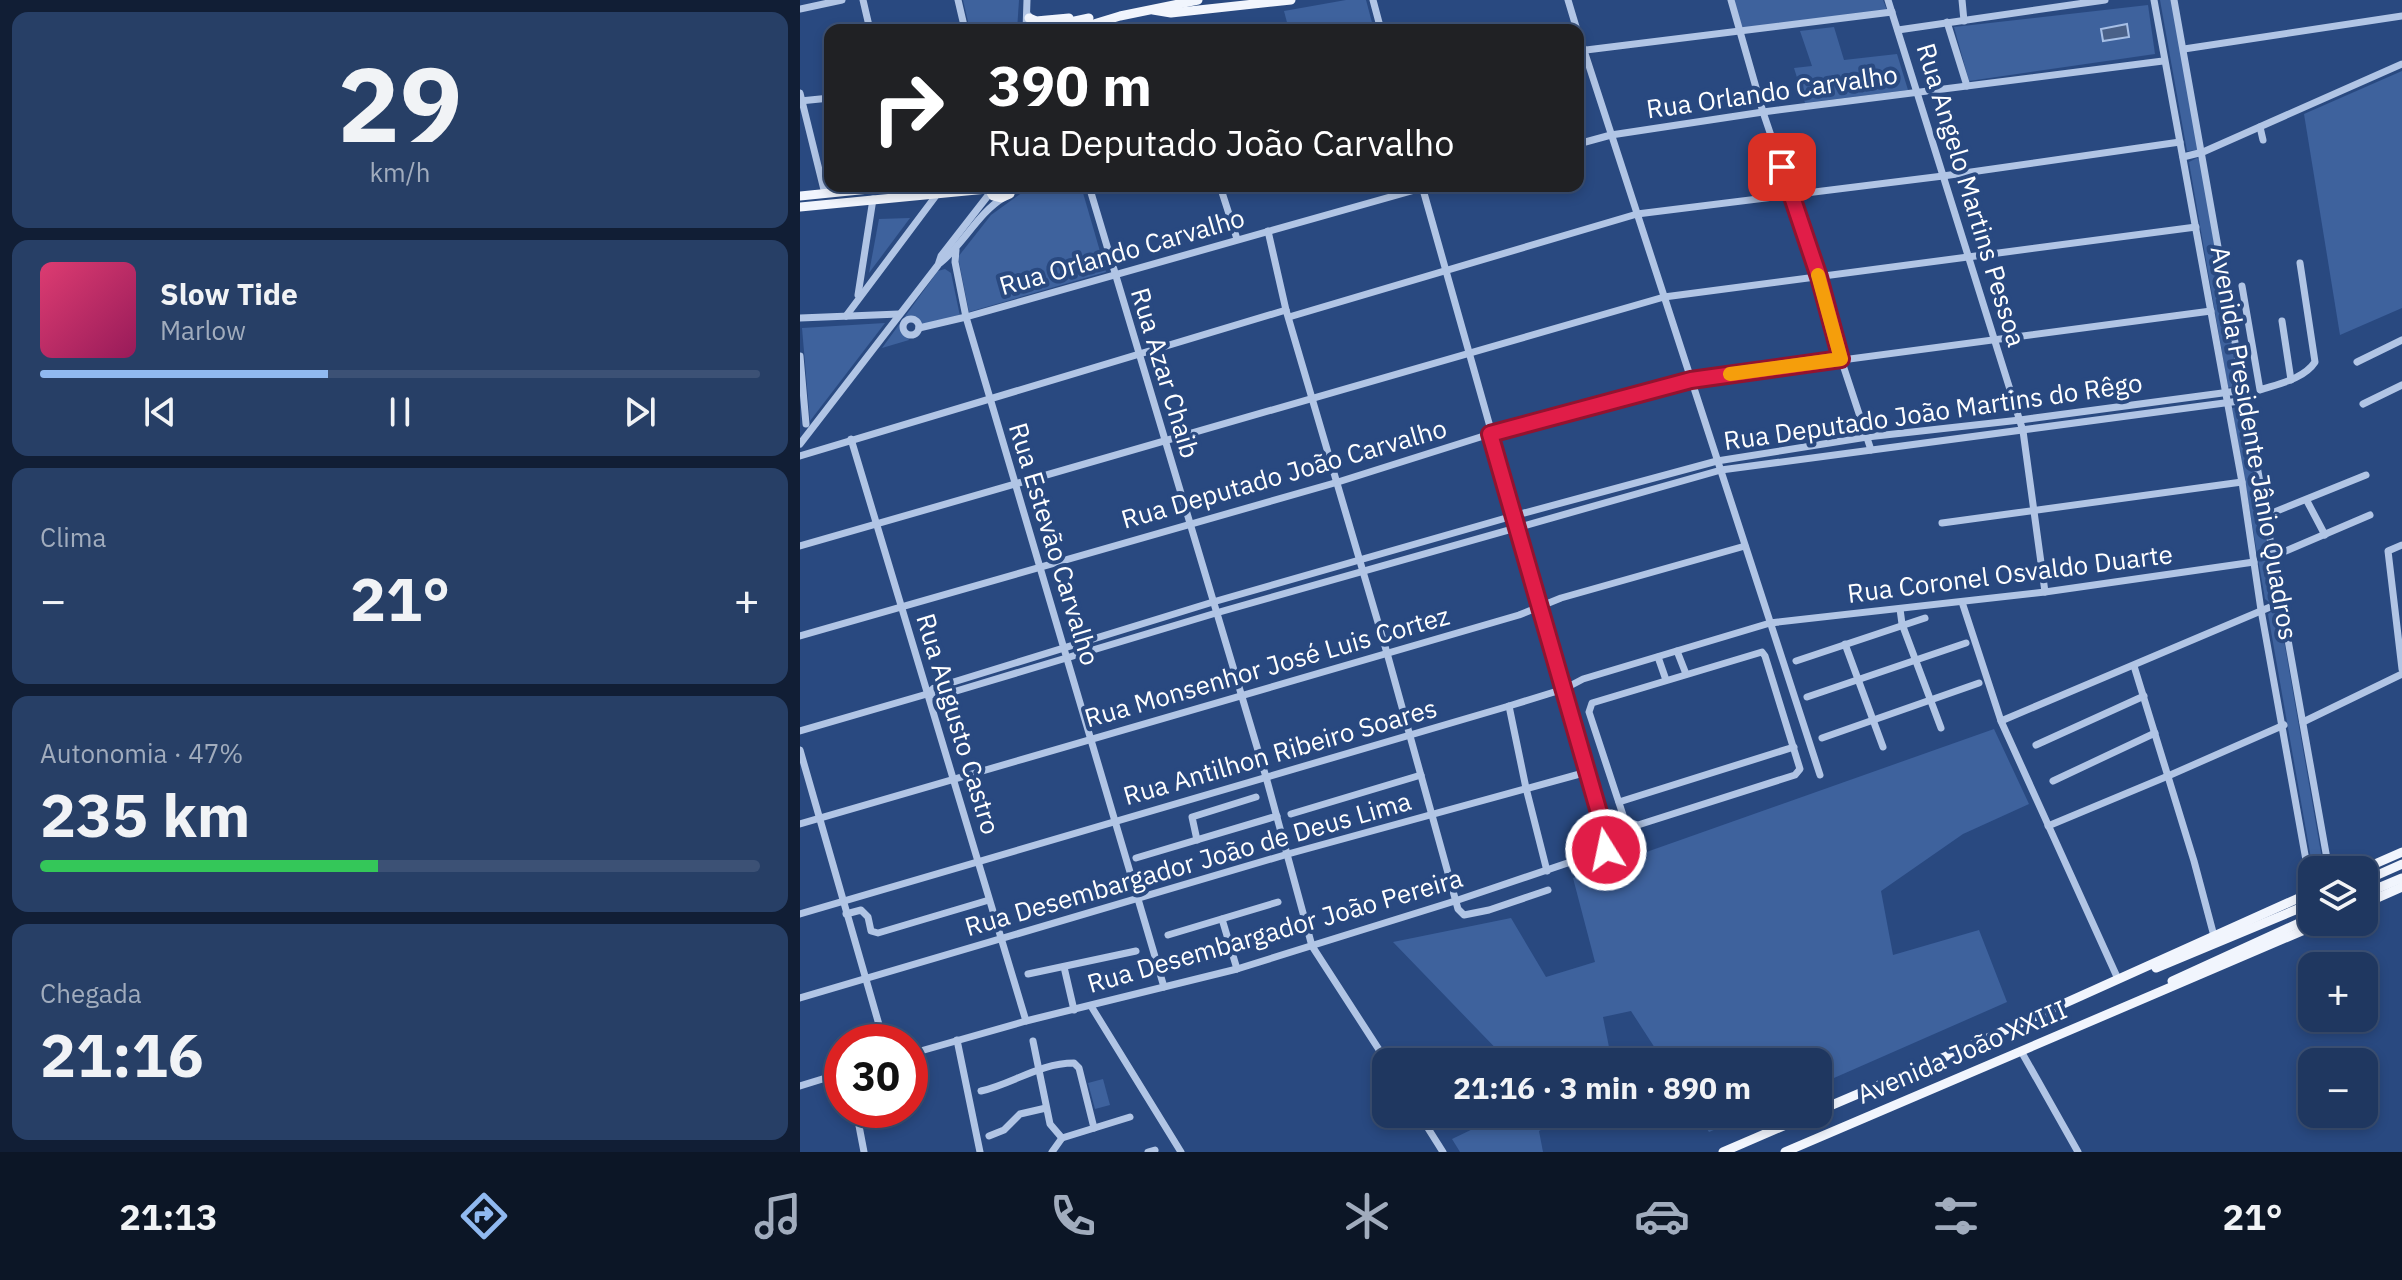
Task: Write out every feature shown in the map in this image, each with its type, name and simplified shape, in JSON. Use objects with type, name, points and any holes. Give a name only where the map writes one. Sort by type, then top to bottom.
[{"type":"main road","points":[[1094,24],[1153,5],[1198,0]]},
{"type":"main road","points":[[1153,5],[1171,13],[1291,0]]},
{"type":"main road","points":[[1029,18],[1036,21],[1120,16]]},
{"type":"main road","points":[[1066,24],[1093,18]]},
{"type":"main road","points":[[800,196],[844,192]]},
{"type":"main road","points":[[800,207],[873,199],[903,192]]},
{"type":"main road","points":[[991,192],[997,198],[1005,197],[1008,192]]},
{"type":"main road","points":[[2378,863],[2402,852]]},
{"type":"main road","points":[[2378,875],[2402,864]]},
{"type":"main road","points":[[2378,888],[2402,878]]},
{"type":"main road","points":[[2378,898],[2402,887]]},
{"type":"main road","name":"Avenida João XXIII","points":[[1832,1105],[2298,901]]},
{"type":"main road","name":"Avenida João XXIII","points":[[2065,1004],[2205,950],[2298,903]]},
{"type":"main road","name":"Avenida João XXIII","points":[[1785,1152],[2111,1011],[2298,923]]},
{"type":"main road","name":"Avenida João XXIII","points":[[2111,1011],[2298,933]]},
{"type":"main road","points":[[1723,1152],[1779,1128]]},
{"type":"street","points":[[800,9],[842,0]]},
{"type":"street","points":[[863,0],[869,24]]},
{"type":"street","points":[[958,0],[964,24]]},
{"type":"street","points":[[1373,0],[1379,24]]},
{"type":"street","points":[[1568,0],[1576,24]]},
{"type":"street","points":[[1731,0],[1763,112],[1819,277],[1841,359],[1871,450]]},
{"type":"street","name":"Rua Angelo Martins Pessoa","points":[[1888,0],[2023,431],[2045,592]]},
{"type":"street","points":[[1962,0],[1964,21]]},
{"type":"street","points":[[1898,30],[2105,0]]},
{"type":"street","name":"Avenida Presidente Jânio Quadros","points":[[2154,0],[2228,403],[2261,610],[2306,856]]},
{"type":"street","name":"Avenida Presidente Jânio Quadros","points":[[2174,0],[2327,856]]},
{"type":"street","points":[[1027,3],[1032,24]]},
{"type":"street","points":[[1026,24],[1027,3]]},
{"type":"street","points":[[1584,50],[1892,12]]},
{"type":"street","points":[[2184,49],[2402,16]]},
{"type":"street","points":[[1947,22],[1967,86]]},
{"type":"street","points":[[1584,58],[1820,775]]},
{"type":"street","name":"Rua Orlando Carvalho","points":[[1584,142],[1611,135],[1763,112],[2163,61]]},
{"type":"street","points":[[2183,157],[2203,152],[2402,64]]},
{"type":"street","points":[[824,98],[801,98],[824,190]]},
{"type":"street","points":[[2260,127],[2263,140]]},
{"type":"street","points":[[2244,134],[2246,144]]},
{"type":"street","points":[[800,456],[1138,355],[1446,273],[1637,214],[1943,176],[2180,142]]},
{"type":"street","points":[[846,316],[857,297],[938,192]]},
{"type":"street","points":[[938,265],[941,256],[986,192]]},
{"type":"street","name":"Rua Azar Chaib","points":[[1091,192],[1266,777],[1312,946],[1378,1048]]},
{"type":"street","points":[[1222,192],[1237,239]]},
{"type":"street","name":"Rua Orlando Carvalho","points":[[919,328],[1407,192]]},
{"type":"street","points":[[1426,192],[1490,434],[1587,772]]},
{"type":"street","points":[[800,444],[938,265],[956,250],[994,204],[1005,197]]},
{"type":"street","points":[[857,297],[873,199]]},
{"type":"street","points":[[800,546],[1664,297],[2196,227]]},
{"type":"street","points":[[1268,231],[1288,314],[1364,570],[1455,901],[1464,915],[1548,890]]},
{"type":"street","name":"Rua Estevão Carvalho","points":[[956,250],[966,317],[1164,987]]},
{"type":"street","points":[[2246,396],[2291,380],[2311,368],[2316,359],[2300,263]]},
{"type":"street","points":[[938,265],[952,265],[957,271]]},
{"type":"street","points":[[2242,286],[2260,390]]},
{"type":"street","name":"Rua Deputado João Carvalho","points":[[800,636],[1338,482],[1490,434],[1691,380],[2211,311]]},
{"type":"street","points":[[800,318],[899,314]]},
{"type":"street","points":[[2282,321],[2291,380]]},
{"type":"street","points":[[2357,362],[2402,340]]},
{"type":"street","points":[[800,356],[803,424],[815,423]]},
{"type":"street","points":[[2363,404],[2402,385]]},
{"type":"street","name":"Rua Deputado João Martins do Rêgo","points":[[927,694],[934,688],[1213,602],[1717,461],[1867,437],[2226,393],[2246,396]]},
{"type":"street","name":"Rua Deputado João Martins do Rêgo","points":[[927,694],[953,692],[1364,570],[1721,470],[2228,403],[2246,396]]},
{"type":"street","name":"Rua Augusto Castro","points":[[851,439],[1026,1021]]},
{"type":"street","points":[[2267,515],[2366,475]]},
{"type":"street","points":[[1942,523],[2242,482]]},
{"type":"street","points":[[2307,501],[2325,535]]},
{"type":"street","points":[[2274,556],[2370,515]]},
{"type":"street","points":[[2303,722],[2402,671],[2388,551],[2402,545]]},
{"type":"street","name":"Rua Monsenhor José Luis Cortez","points":[[800,824],[819,818],[835,818],[953,779],[1745,546]]},
{"type":"street","name":"Rua Coronel Osvaldo Duarte","points":[[1770,623],[2045,592],[2254,562]]},
{"type":"street","points":[[1962,602],[2001,721],[2118,979]]},
{"type":"street","points":[[2001,721],[2282,602]]},
{"type":"street","points":[[1900,609],[1902,624],[1941,728]]},
{"type":"street","points":[[1796,661],[1925,618]]},
{"type":"street","name":"Rua Antilhon Ribeiro Soares","points":[[800,914],[1410,736],[1564,689],[1583,679],[1770,623]]},
{"type":"street","points":[[1807,697],[1966,643]]},
{"type":"street","points":[[1845,644],[1883,747]]},
{"type":"street","points":[[1677,651],[1686,674]]},
{"type":"street","points":[[1762,652],[1800,769],[1795,775],[1652,820],[1630,824],[1625,821],[1589,712],[1592,703],[1686,674],[1762,652]]},
{"type":"street","points":[[1658,657],[1666,680]]},
{"type":"street","points":[[2134,666],[2214,936]]},
{"type":"street","points":[[1822,738],[1979,683]]},
{"type":"street","points":[[800,731],[927,694]]},
{"type":"street","points":[[2036,745],[2144,696]]},
{"type":"street","points":[[1509,706],[1547,871]]},
{"type":"street","points":[[2048,826],[2284,725]]},
{"type":"street","points":[[2053,781],[2155,733]]},
{"type":"street","points":[[1619,802],[1794,747]]},
{"type":"street","points":[[800,750],[879,1024]]},
{"type":"street","name":"Rua Desembargador João de Deus Lima","points":[[800,998],[1288,854],[1587,772]]},
{"type":"street","name":"Rua Desembargador João Pereira","points":[[928,1049],[1237,969],[1604,852],[1606,839],[1587,772]]},
{"type":"street","points":[[1291,814],[1421,775]]},
{"type":"street","points":[[1197,840],[1192,817],[1256,797]]},
{"type":"street","points":[[1136,858],[1277,816]]},
{"type":"street","points":[[846,914],[861,910],[868,917],[871,931],[878,933],[989,900]]},
{"type":"street","points":[[1168,935],[1278,902]]},
{"type":"street","points":[[1222,919],[1237,969]]},
{"type":"street","points":[[1028,974],[1136,951]]},
{"type":"street","points":[[1064,967],[1074,1010]]},
{"type":"street","points":[[1091,1006],[1181,1152]]},
{"type":"street","points":[[957,1040],[980,1152]]},
{"type":"street","points":[[1033,1041],[1046,1108],[1052,1128],[1062,1138]]},
{"type":"street","points":[[2021,1051],[2078,1152]]},
{"type":"street","points":[[981,1091],[1000,1087],[1017,1076],[1070,1063],[1077,1065],[1094,1128]]},
{"type":"street","points":[[800,1086],[824,1079]]},
{"type":"street","points":[[989,1136],[1004,1130],[1020,1114],[1046,1108]]},
{"type":"street","points":[[1052,1152],[1062,1138],[1130,1117]]},
{"type":"street","points":[[859,1128],[864,1152]]},
{"type":"street","points":[[1428,1128],[1443,1152]]},
{"type":"shaded area","points":[[963,0],[1019,0],[1017,24],[969,24]]},
{"type":"shaded area","points":[[1346,0],[1366,0],[1372,24],[1287,24],[1284,11]]},
{"type":"shaded area","points":[[1733,0],[1883,0],[1887,10],[1742,28]]},
{"type":"shaded area","points":[[2160,0],[2172,0],[2198,150],[2187,151]]},
{"type":"shaded area","points":[[2148,5],[2155,54],[1969,81],[1954,27]]},
{"type":"shaded area","points":[[2127,24],[2129,37],[2103,41],[2101,29]]},
{"type":"shaded area","points":[[1834,27],[1844,60],[1897,54],[1908,90],[1805,103],[1794,68],[1812,66],[1800,31]]},
{"type":"shaded area","points":[[2402,71],[2402,308],[2340,335],[2304,114]]},
{"type":"shaded area","points":[[2197,158],[2200,160],[2239,388],[2228,387],[2189,162]]},
{"type":"shaded area","points":[[1023,192],[1083,192],[1106,272],[969,312],[958,257],[991,215]]},
{"type":"shaded area","points":[[910,218],[869,273],[879,219]]},
{"type":"shaded area","points":[[945,269],[951,273],[960,316],[922,325],[917,319],[907,318],[900,328],[909,340],[882,348],[938,271]]},
{"type":"shaded area","points":[[885,323],[810,421],[802,328]]},
{"type":"shaded area","points":[[2243,407],[2276,596],[2270,603],[2265,599],[2232,408]]},
{"type":"shaded area","points":[[2275,609],[2279,612],[2322,856],[2311,856],[2268,614]]},
{"type":"shaded area","points":[[1994,729],[2029,804],[1963,834],[1881,891],[1893,955],[1979,930],[2007,1002],[1832,1079],[1832,1048],[1655,1048],[1631,1011],[1603,1017],[1609,1048],[1495,1048],[1393,942],[1511,918],[1546,977],[1595,962],[1573,878]]},
{"type":"shaded area","points":[[1103,1079],[1110,1105],[1095,1109],[1088,1083]]},
{"type":"shaded area","points":[[1475,1128],[1545,1128],[1539,1131],[1543,1152],[1460,1152],[1452,1139]]},
{"type":"slow traffic","points":[[1730,374],[1841,359],[1818,275]]},
{"type":"route","points":[[1606,850],[1604,830],[1490,434],[1691,380],[1841,359],[1819,277],[1782,167]]}]
